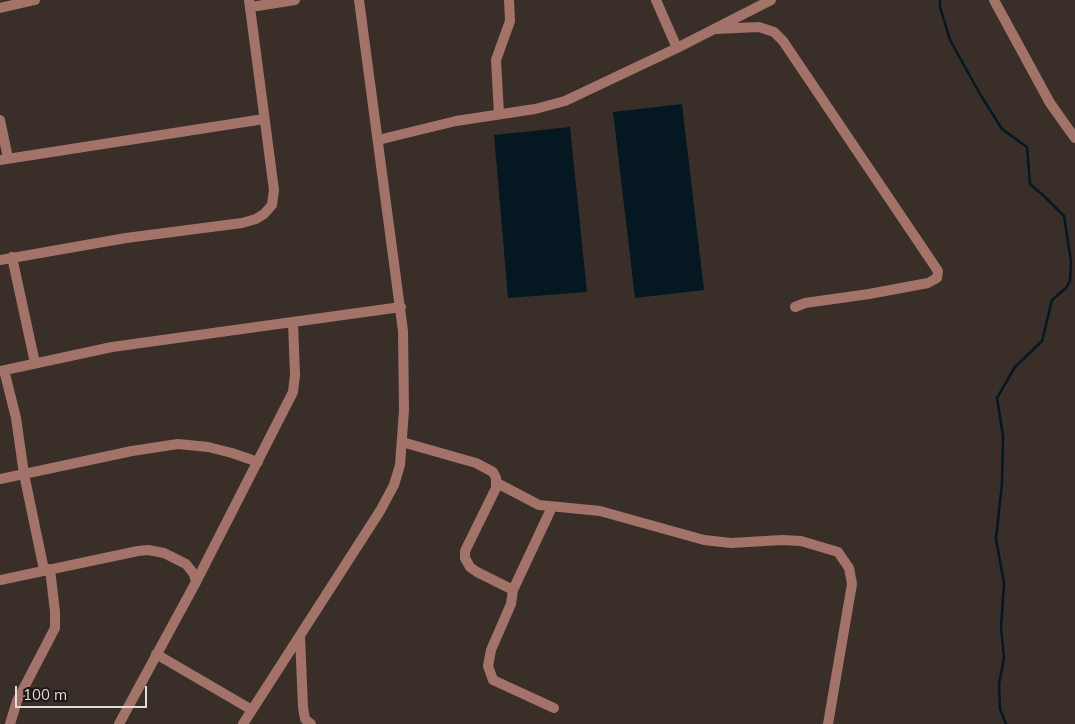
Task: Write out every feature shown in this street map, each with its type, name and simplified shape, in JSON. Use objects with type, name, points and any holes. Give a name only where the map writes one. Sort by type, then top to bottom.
[{"type":"street","points":[[0,8],[35,0]]},
{"type":"street","points":[[0,260],[117,240],[242,223],[256,219],[264,214],[272,205],[274,190],[250,4],[295,0]]},
{"type":"street","points":[[243,724],[380,511],[394,485],[400,465],[405,364],[401,307],[359,0]]},
{"type":"street","points":[[499,114],[496,60],[510,21],[509,0]]},
{"type":"street","points":[[656,0],[677,48]]},
{"type":"street","points":[[378,140],[434,126],[565,101],[716,29],[771,0]]},
{"type":"street","points":[[994,0],[1050,103],[1071,125],[1075,138]]},
{"type":"street","points":[[716,29],[759,27],[774,32],[783,41],[938,271],[937,278],[928,283],[805,303],[795,307]]},
{"type":"street","points":[[0,120],[4,159],[264,119]]},
{"type":"street","points":[[12,257],[35,363]]},
{"type":"street","points":[[10,724],[17,701],[55,628],[56,612],[24,474],[16,418],[2,370],[112,347],[401,307]]},
{"type":"street","points":[[119,724],[196,582],[293,392],[295,375],[293,322]]},
{"type":"street","points":[[402,442],[476,462],[493,472],[497,483],[496,488],[464,551],[465,558],[470,567],[477,572],[513,590]]},
{"type":"street","points":[[0,479],[132,451],[178,444],[208,447],[258,462]]},
{"type":"street","points":[[497,483],[532,503],[552,507],[600,511],[717,542],[802,541],[838,552],[849,568],[852,584],[828,724]]},
{"type":"street","points":[[552,507],[513,590],[512,604],[489,655],[488,671],[493,680],[554,708]]},
{"type":"street","points":[[0,580],[148,550],[164,553],[186,564],[194,574],[196,582]]},
{"type":"street","points":[[300,636],[303,707],[305,719],[311,724]]},
{"type":"street","points":[[156,654],[252,710]]},
{"type":"water","points":[[682,104],[704,290],[635,298],[613,112]]},
{"type":"water","points":[[570,127],[587,292],[508,298],[494,135]]},
{"type":"waterway","points":[[940,0],[940,7],[950,40],[980,94],[1002,129],[1027,147],[1030,184],[1064,216],[1071,261],[1070,281],[1066,288],[1052,300],[1042,341],[1015,367],[997,398],[1003,436],[1002,484],[996,539],[1004,583],[1001,628],[1004,658],[999,684],[1000,709],[1006,724]]}]
